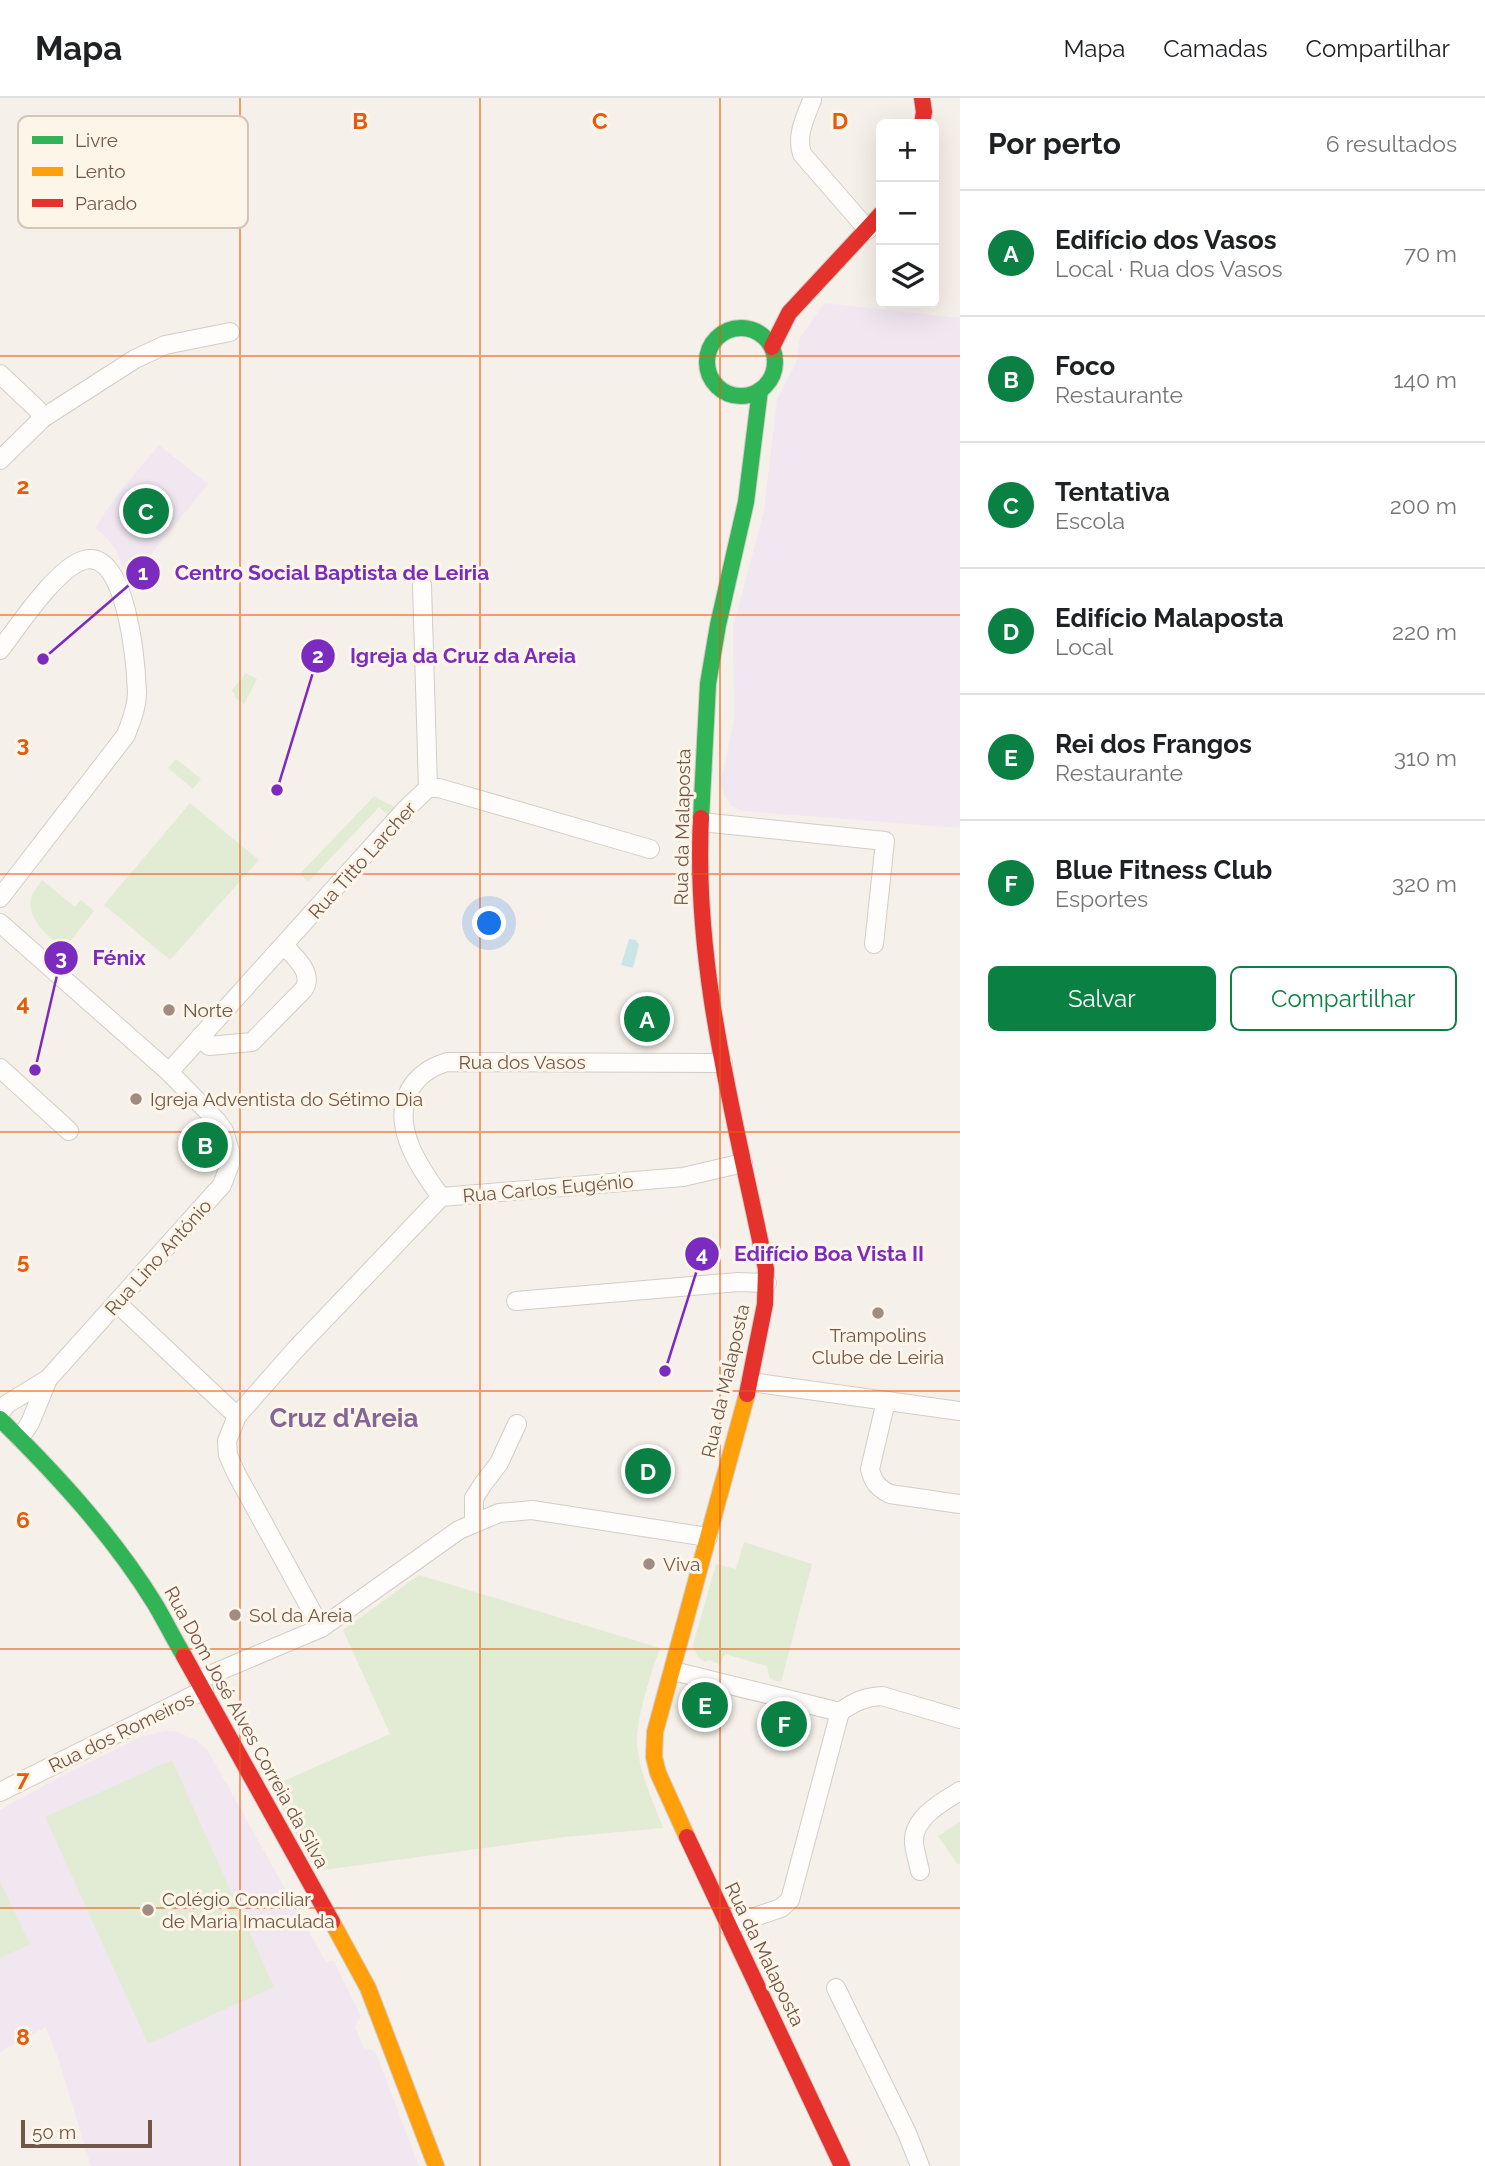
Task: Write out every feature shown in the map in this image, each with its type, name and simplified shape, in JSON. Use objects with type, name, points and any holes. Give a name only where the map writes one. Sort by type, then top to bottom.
[{"type":"street","points":[[922,98],[922,119]]},
{"type":"street","points":[[812,100],[800,134],[802,154],[868,230]]},
{"type":"street","name":"Rua da Malaposta","points":[[842,2166],[728,1926],[658,1773],[654,1757],[655,1732],[750,1382],[767,1283],[723,1063],[702,919],[699,857],[708,684],[718,625],[744,513],[760,390],[772,375],[772,347],[789,313],[876,220]]},
{"type":"street","name":"Rua da Malaposta","points":[[753,439],[727,393],[711,379],[707,369],[710,348],[724,332],[745,328],[756,331],[789,313]]},
{"type":"street","points":[[756,331],[772,347]]},
{"type":"street","points":[[0,460],[43,418],[135,359],[165,345],[230,332]]},
{"type":"street","points":[[0,373],[43,418]]},
{"type":"street","points":[[727,393],[738,396],[760,390]]},
{"type":"street","points":[[0,650],[56,579],[71,565],[86,559],[105,564],[119,585],[130,633],[137,694],[135,710],[126,734],[0,898]]},
{"type":"street","points":[[422,585],[428,788]]},
{"type":"street","name":"Rua Titto Larcher","points":[[169,1072],[406,809],[428,788],[439,788],[650,849]]},
{"type":"street","points":[[701,822],[885,841],[874,944]]},
{"type":"street","name":"Rua Lino António","points":[[0,923],[169,1072],[225,1131],[230,1151],[230,1164],[222,1185],[48,1379],[8,1404],[0,1413]]},
{"type":"street","points":[[200,1037],[209,1046],[253,1042],[304,989],[308,980],[307,973],[284,945]]},
{"type":"street","name":"Rua dos Vasos","points":[[442,1197],[413,1151],[402,1116],[405,1099],[410,1090],[422,1075],[436,1065],[447,1062],[723,1063]]},
{"type":"street","points":[[0,1068],[69,1131]]},
{"type":"street","name":"Rua Carlos Eugénio","points":[[237,1416],[296,1349],[442,1197],[683,1177],[743,1163]]},
{"type":"street","points":[[516,1301],[737,1282],[767,1283]]},
{"type":"street","points":[[117,1303],[237,1416],[226,1441],[228,1455],[321,1628]]},
{"type":"street","name":"Rua Lino António","points":[[8,1432],[30,1423],[48,1379]]},
{"type":"street","points":[[750,1382],[960,1411]]},
{"type":"street","points":[[886,1401],[870,1469],[873,1480],[880,1489],[890,1494],[960,1504]]},
{"type":"street","points":[[474,1523],[474,1498],[499,1464],[517,1424]]},
{"type":"street","name":"Rua Dom José Alves Correia da Silva","points":[[8,1432],[89,1516],[139,1580],[201,1685],[368,1989],[436,2166]]},
{"type":"street","name":"Rua dos Romeiros","points":[[0,1791],[201,1685],[321,1628],[459,1530],[499,1513],[532,1510],[708,1537]]},
{"type":"street","points":[[673,1671],[840,1712]]},
{"type":"street","points":[[728,1926],[781,1908],[790,1899],[840,1712],[856,1701],[882,1696],[960,1719]]},
{"type":"street","points":[[920,1871],[913,1841],[916,1828],[926,1815],[960,1791]]},
{"type":"street","points":[[836,1988],[907,2133],[920,2166]]},
{"type":"shaded area","points":[[824,303],[960,318],[960,828],[742,811],[731,805],[724,795],[721,782],[734,719],[733,628],[764,511],[777,400],[796,363],[800,338]]},
{"type":"shaded area","points":[[159,445],[208,484],[129,581],[116,550],[95,528],[117,495]]},
{"type":"shaded area","name":"Colégio Conciliar de Maria Imaculada","points":[[166,1731],[177,1732],[196,1740],[208,1751],[326,1962],[334,1961],[361,2016],[355,2027],[364,2048],[375,2051],[419,2166],[91,2166],[46,2027],[0,2052],[0,1810],[63,1775],[141,1737]]},
{"type":"green space","points":[[246,673],[257,679],[244,704],[232,690]]},
{"type":"green space","points":[[176,759],[201,779],[193,789],[168,768]]},
{"type":"green space","points":[[374,796],[396,808],[389,816],[379,807],[308,882],[300,874]]},
{"type":"green space","points":[[190,803],[259,860],[170,960],[104,905]]},
{"type":"green space","points":[[42,880],[75,907],[81,900],[94,911],[64,949],[41,928],[32,914],[32,897]]},
{"type":"green space","points":[[744,1542],[812,1564],[781,1682],[770,1679],[767,1666],[725,1654],[720,1664],[708,1660],[706,1662],[697,1655],[693,1645],[716,1564],[736,1569]]},
{"type":"green space","points":[[419,1575],[660,1648],[641,1709],[637,1744],[643,1776],[663,1828],[565,1837],[316,1871],[270,1787],[390,1734],[343,1630]]},
{"type":"green space","points":[[172,1760],[274,1987],[148,2044],[45,1817]]},
{"type":"green space","points":[[960,1822],[960,1863],[958,1865],[938,1836]]},
{"type":"green space","points":[[0,1882],[30,1944],[0,1958]]},
{"type":"water","points":[[629,939],[636,940],[639,945],[633,968],[621,965]]},
{"type":"traffic: fast","points":[[741,328],[754,331],[765,338],[772,349],[775,362],[772,375],[765,386],[754,393],[741,396],[728,393],[717,386],[710,375],[707,362],[710,349],[717,338],[728,331],[741,328]]},
{"type":"traffic: fast","points":[[701,818],[708,684],[718,625],[746,502],[760,390]]},
{"type":"traffic: fast","points":[[0,1419],[103,1530],[139,1579],[184,1656]]},
{"type":"traffic: slow","points":[[687,1837],[658,1773],[654,1757],[655,1732],[747,1394]]},
{"type":"traffic: slow","points":[[332,1922],[368,1988],[436,2166]]},
{"type":"traffic: jam","points":[[922,98],[923,119]]},
{"type":"traffic: jam","points":[[772,347],[789,313],[876,219]]},
{"type":"traffic: jam","points":[[701,818],[700,875],[710,988],[730,1101],[766,1269],[765,1304],[747,1394]]},
{"type":"traffic: jam","points":[[184,1656],[332,1922]]},
{"type":"traffic: jam","points":[[687,1837],[842,2166]]},
{"type":"place","name":"Tentativa","points":[[146,511]]},
{"type":"place","name":"Centro Social Baptista de Leiria","points":[[43,659]]},
{"type":"place","name":"Igreja da Cruz da Areia","points":[[277,790]]},
{"type":"place","name":"Norte","points":[[169,1010]]},
{"type":"place","name":"Edifício dos Vasos","points":[[647,1019]]},
{"type":"place","name":"Fénix","points":[[35,1070]]},
{"type":"place","name":"Igreja Adventista do Sétimo Dia","points":[[136,1099]]},
{"type":"place","name":"Foco","points":[[205,1145]]},
{"type":"place","name":"Trampolins Clube de Leiria","points":[[878,1313]]},
{"type":"place","name":"Edifício Boa Vista II","points":[[665,1371]]},
{"type":"place","name":"Edifício Malaposta","points":[[648,1471]]},
{"type":"place","name":"Viva","points":[[649,1564]]},
{"type":"place","name":"Sol da Areia","points":[[235,1615]]},
{"type":"place","name":"Rei dos Frangos","points":[[705,1705]]},
{"type":"place","name":"Blue Fitness Club","points":[[784,1724]]},
{"type":"place","name":"Colégio Conciliar de Maria Imaculada","points":[[148,1910]]},
{"type":"district","name":"Cruz d'Areia","points":[[344,1418]]}]
